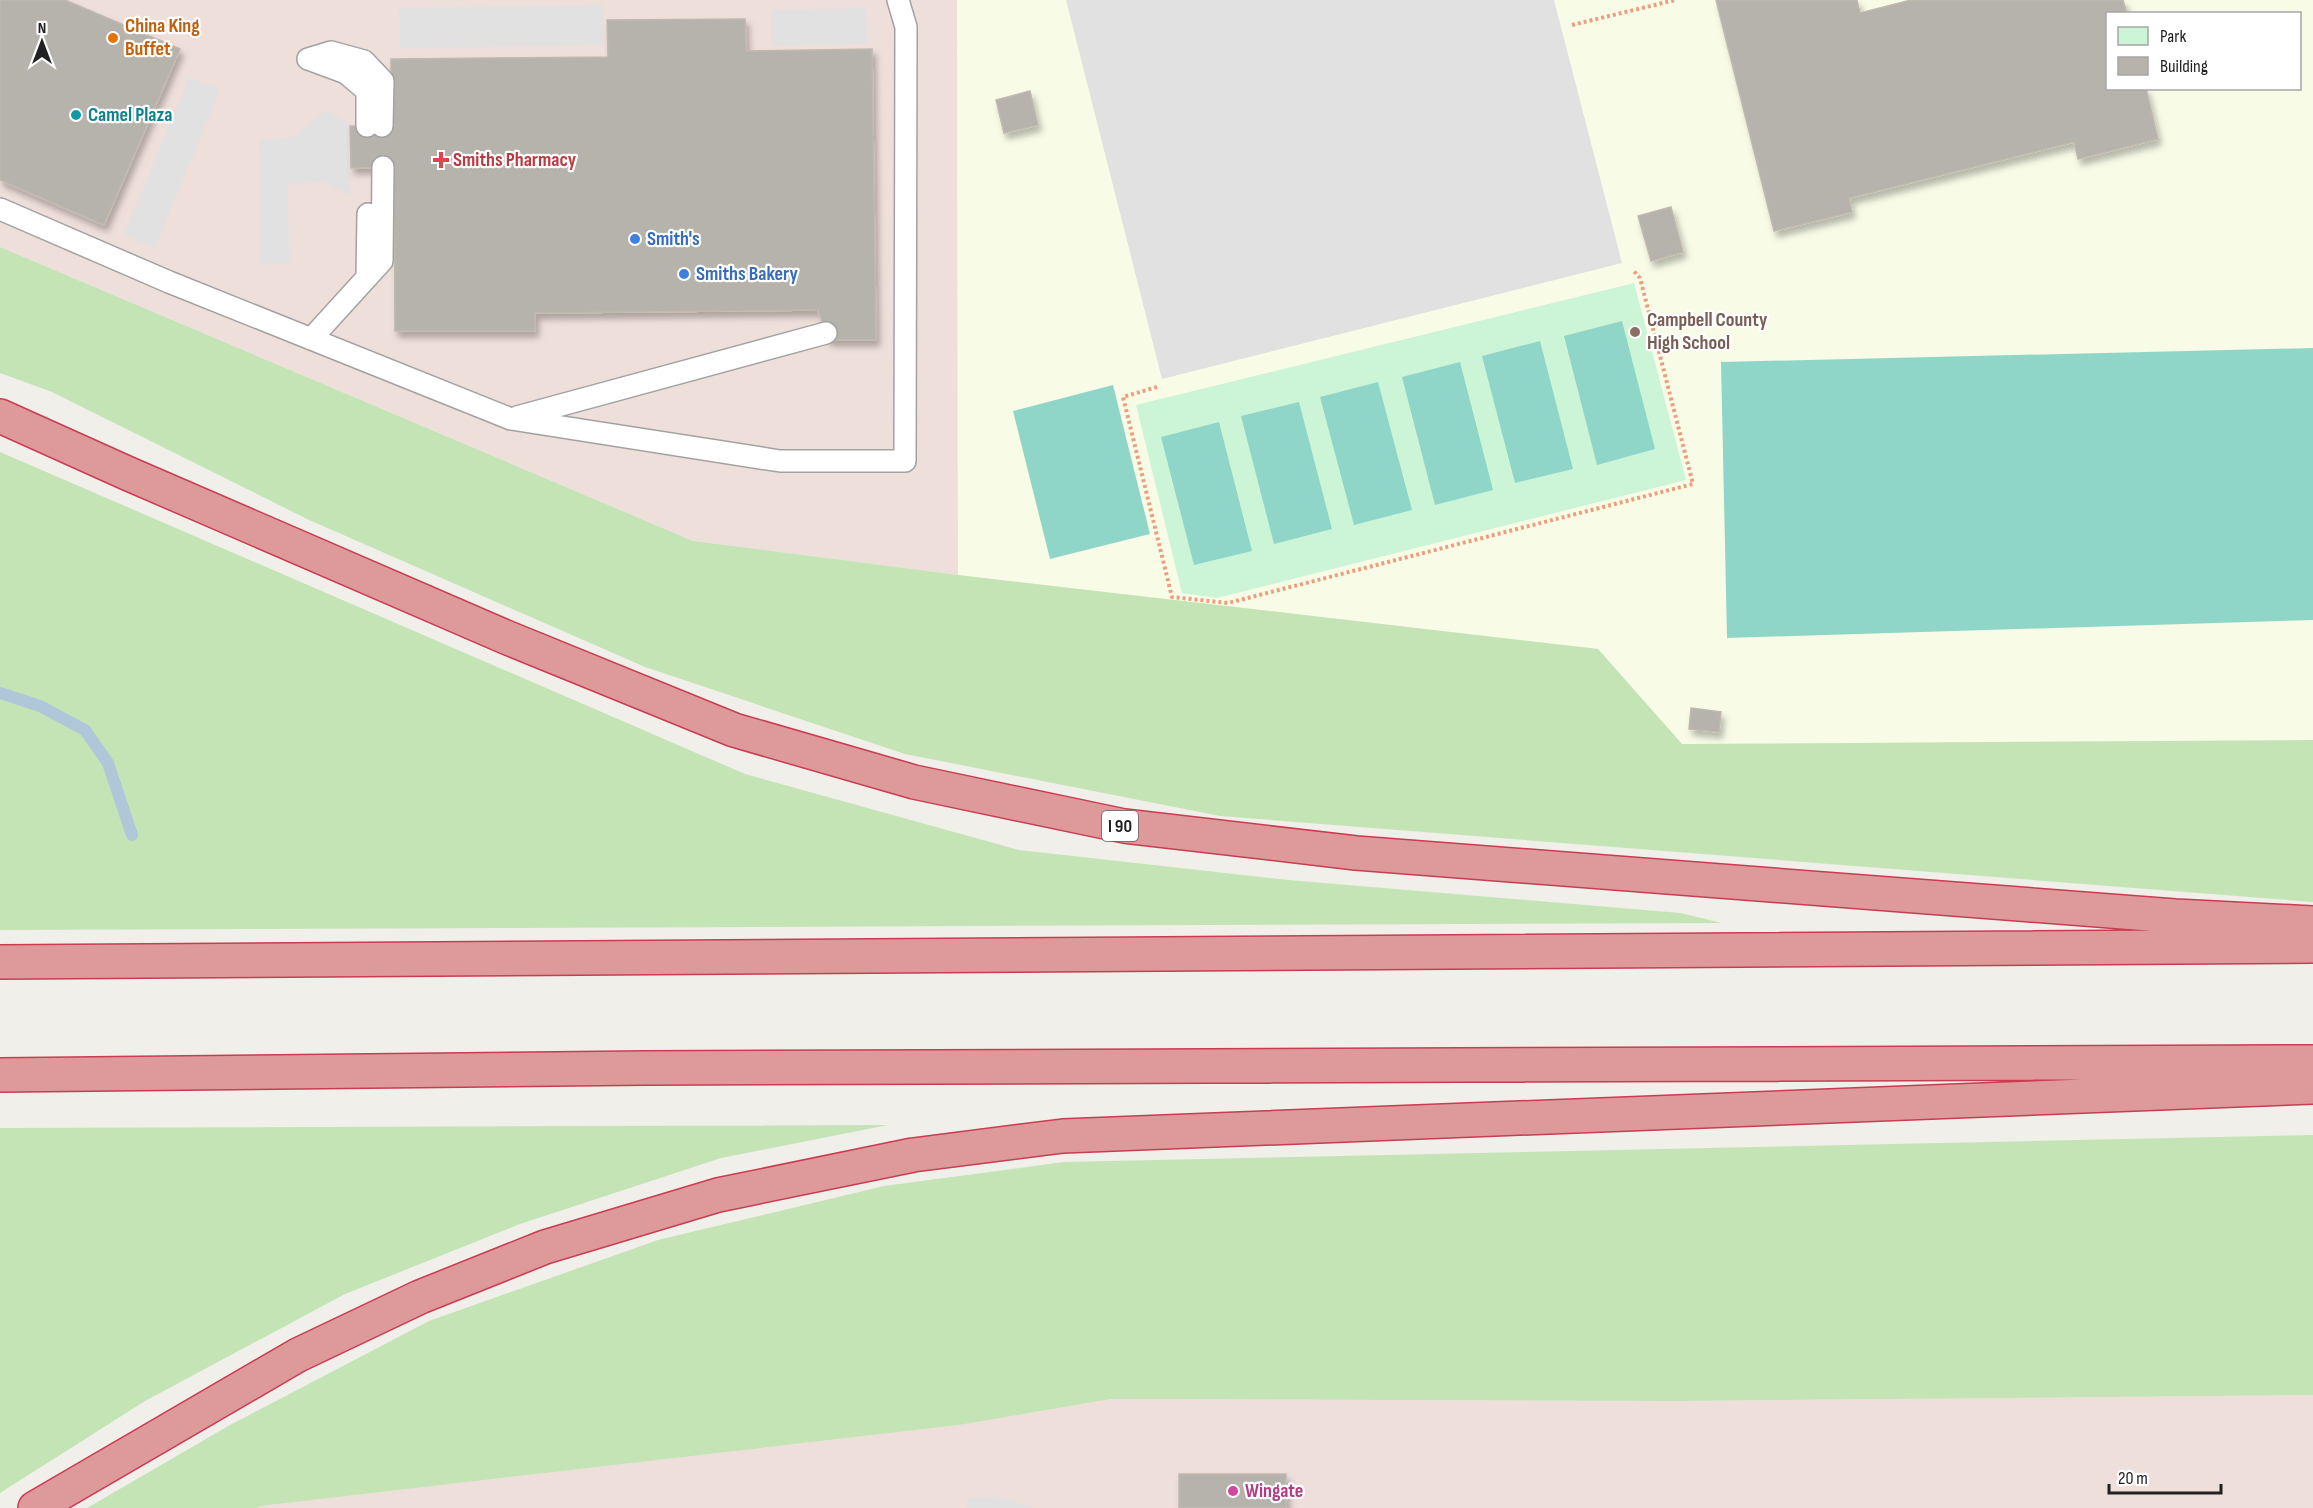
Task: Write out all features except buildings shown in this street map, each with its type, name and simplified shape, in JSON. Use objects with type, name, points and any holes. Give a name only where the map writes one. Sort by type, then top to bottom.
[{"type":"highway","name":"I 90","points":[[0,416],[497,633],[734,730],[914,782],[1124,826],[1356,854],[2163,915],[2313,923]]},
{"type":"highway","points":[[0,962],[2313,946]]},
{"type":"highway","points":[[0,1075],[645,1068],[2313,1062]]},
{"type":"highway","points":[[35,1508],[298,1355],[430,1293],[545,1247],[718,1195],[913,1155],[1074,1136],[2313,1087]]},
{"type":"lane","points":[[0,209],[169,282],[511,419],[780,461],[906,461],[906,27],[898,0]]},
{"type":"lane","points":[[308,59],[346,73],[367,91],[375,126]]},
{"type":"lane","points":[[311,339],[382,261],[376,168]]},
{"type":"lane","points":[[511,419],[826,333]]},
{"type":"path","points":[[1572,25],[1675,0]]},
{"type":"path","points":[[1157,387],[1123,397],[1172,597],[1228,603],[1693,484],[1640,278],[1634,270]]},
{"type":"shaded area","points":[[0,0],[957,0],[958,575],[693,541],[0,247]]},
{"type":"shaded area","name":"Campbell County High School","points":[[957,0],[2313,0],[2313,740],[1682,744],[1598,649],[958,575]]},
{"type":"shaded area","points":[[1066,0],[1554,0],[1622,263],[1162,379]]},
{"type":"shaded area","points":[[603,5],[604,45],[400,48],[399,8]]},
{"type":"shaded area","points":[[866,8],[867,44],[771,46],[771,10]]},
{"type":"shaded area","points":[[189,77],[220,90],[155,248],[124,235]]},
{"type":"shaded area","points":[[327,110],[349,124],[350,196],[323,182],[288,184],[289,263],[260,264],[259,140],[291,138]]},
{"type":"shaded area","points":[[1622,321],[1655,449],[1597,465],[1564,336]]},
{"type":"shaded area","points":[[1540,341],[1573,469],[1515,483],[1482,356]]},
{"type":"shaded area","points":[[2313,348],[2313,620],[1727,638],[1721,362]]},
{"type":"shaded area","points":[[1460,362],[1493,490],[1435,505],[1402,377]]},
{"type":"shaded area","points":[[1378,382],[1412,510],[1354,525],[1320,397]]},
{"type":"shaded area","points":[[1113,385],[1150,534],[1050,559],[1013,411]]},
{"type":"shaded area","points":[[1299,402],[1332,529],[1274,544],[1241,416]]},
{"type":"shaded area","points":[[1219,422],[1252,551],[1194,565],[1161,437]]},
{"type":"shaded area","points":[[2313,1395],[2313,1508],[257,1508],[959,1425],[1111,1399],[1679,1401]]},
{"type":"shaded area","points":[[999,1497],[1033,1508],[967,1508],[967,1498]]},
{"type":"green space","points":[[0,247],[693,541],[958,575],[1598,649],[1682,744],[2313,740],[2313,902],[1220,816],[905,754],[645,667],[307,519],[52,392],[0,373]]},
{"type":"green space","points":[[1634,283],[1686,480],[1217,598],[1182,593],[1136,405]]},
{"type":"green space","points":[[0,452],[745,774],[1019,850],[1288,880],[1680,913],[1722,923],[0,930]]},
{"type":"green space","points":[[888,1125],[721,1158],[520,1224],[345,1294],[145,1401],[0,1493],[0,1128]]},
{"type":"green space","points":[[2313,1135],[2313,1395],[1679,1401],[1111,1399],[959,1425],[257,1508],[87,1508],[230,1425],[429,1321],[658,1240],[884,1186],[1064,1162]]},
{"type":"waterway","points":[[0,693],[40,706],[85,730],[108,763],[132,835]]},
{"type":"place","name":"China King Buffet","points":[[113,38]]},
{"type":"place","name":"Camel Plaza","points":[[76,115]]},
{"type":"place","name":"Smiths Pharmacy","points":[[441,160]]},
{"type":"place","name":"Smith's","points":[[635,239]]},
{"type":"place","name":"Smiths Bakery","points":[[684,274]]},
{"type":"place","name":"Campbell County High School","points":[[1635,332]]},
{"type":"place","name":"Wingate","points":[[1233,1491]]}]
